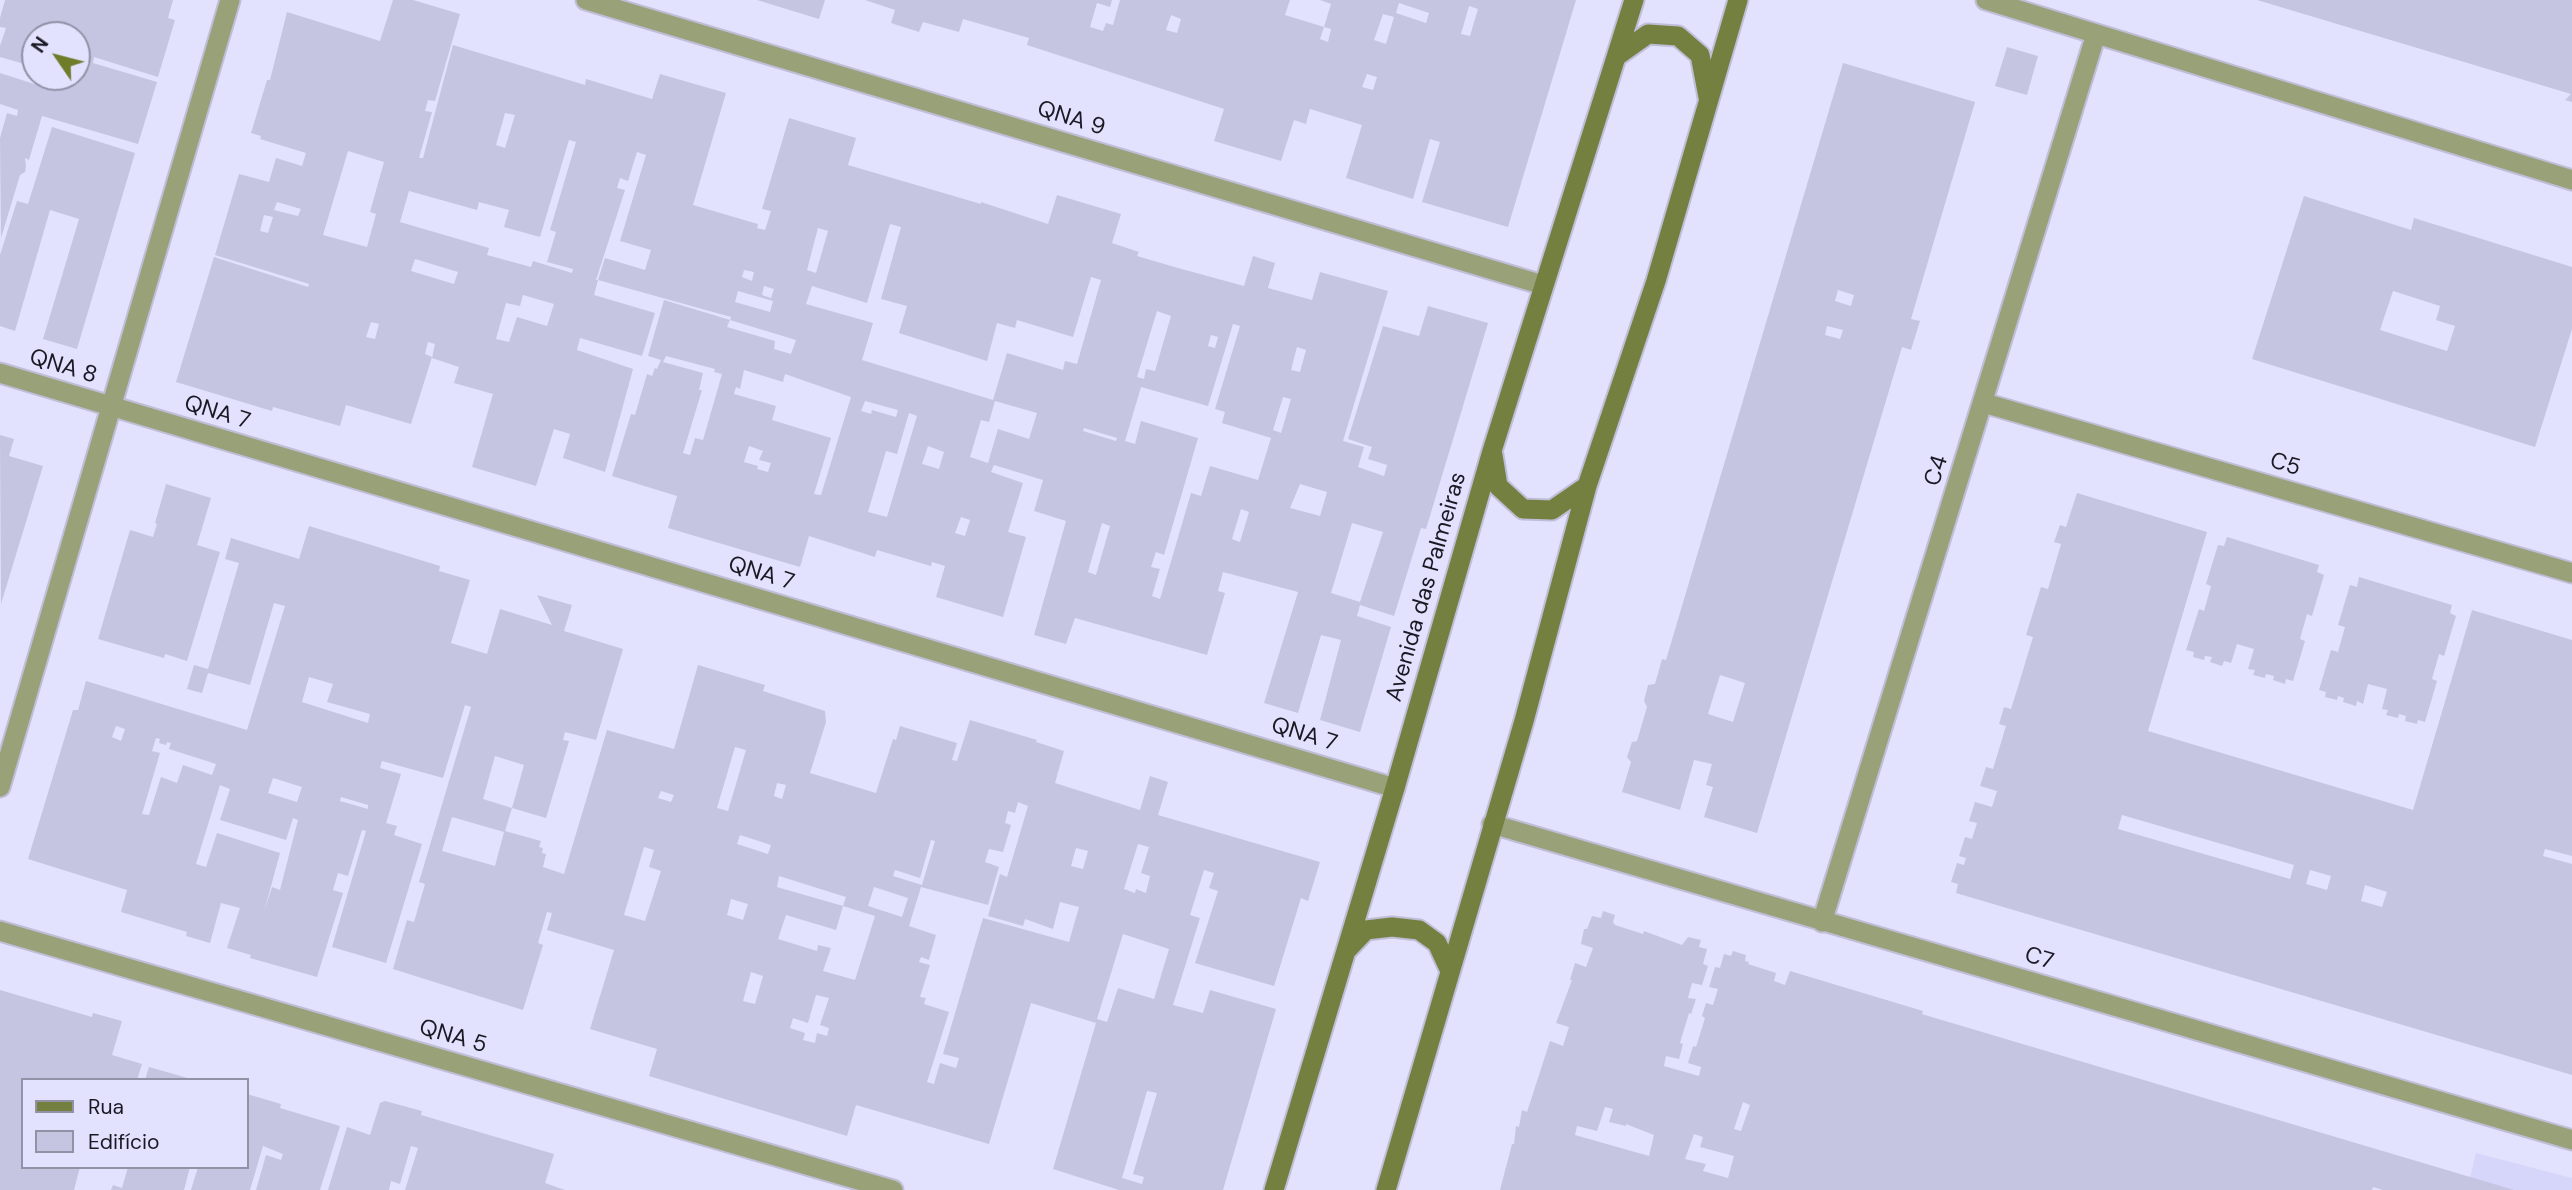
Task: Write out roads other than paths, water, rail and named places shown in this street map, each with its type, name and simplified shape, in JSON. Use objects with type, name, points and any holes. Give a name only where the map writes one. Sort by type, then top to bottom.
[{"type":"main road","name":"Avenida das Palmeiras","points":[[1274,1190],[1395,788],[1492,451],[1634,0]]},
{"type":"main road","points":[[1386,1190],[1524,721],[1587,486],[1656,281],[1738,0]]},
{"type":"main road","points":[[1617,56],[1648,34],[1678,36],[1700,55],[1709,98]]},
{"type":"main road","points":[[1492,451],[1498,486],[1523,509],[1552,510],[1587,486]]},
{"type":"main road","points":[[1345,953],[1366,930],[1392,927],[1419,930],[1437,943],[1450,971]]},
{"type":"street","points":[[0,787],[230,0]]},
{"type":"street","name":"QNA 9","points":[[586,0],[1543,285]]},
{"type":"street","points":[[1986,0],[2572,180]]},
{"type":"street","name":"C4","points":[[1822,922],[2096,34]]},
{"type":"street","name":"QNA 8","points":[[0,373],[113,407]]},
{"type":"street","name":"C5","points":[[1984,403],[2572,573]]},
{"type":"street","name":"QNA 7","points":[[113,407],[1395,788]]},
{"type":"street","name":"C7","points":[[1492,824],[2572,1140]]},
{"type":"street","name":"QNA 5","points":[[0,932],[893,1190]]}]
